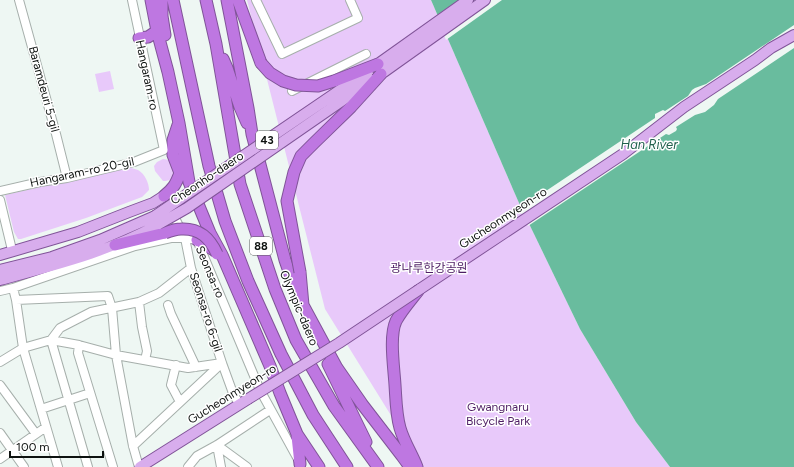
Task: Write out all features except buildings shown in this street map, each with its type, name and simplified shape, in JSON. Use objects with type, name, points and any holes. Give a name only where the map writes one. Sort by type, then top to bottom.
[{"type":"highway","points":[[151,0],[179,123],[188,182],[220,255],[266,372],[280,393],[297,434],[319,467]]},
{"type":"highway","points":[[162,0],[162,16],[168,72]]},
{"type":"highway","name":"88","points":[[173,0],[209,166],[225,221],[248,281],[281,354],[313,415],[347,467]]},
{"type":"highway","name":"Olympic-daero","points":[[206,0],[216,44],[240,184],[275,289],[296,340],[334,406],[379,467]]},
{"type":"highway","points":[[227,0],[252,134],[284,260],[294,286],[337,368],[362,404],[402,456],[414,466]]},
{"type":"highway","points":[[238,0],[261,62],[270,73],[283,81],[296,85],[318,86],[379,69]]},
{"type":"highway","points":[[139,38],[148,37],[157,31]]},
{"type":"highway","points":[[216,44],[227,68],[240,108],[252,134]]},
{"type":"highway","points":[[379,69],[351,108],[301,156],[294,172],[287,201],[305,308],[310,328],[379,467]]},
{"type":"highway","points":[[179,123],[168,152],[180,173],[188,182]]},
{"type":"highway","points":[[164,196],[176,183],[180,173]]},
{"type":"highway","points":[[116,245],[160,224],[200,233],[208,239],[220,255]]},
{"type":"highway","points":[[197,240],[209,246],[220,255]]},
{"type":"highway","points":[[414,466],[400,429],[397,416],[393,352],[394,329],[396,322],[402,311],[420,289]]},
{"type":"highway","points":[[297,434],[301,466]]},
{"type":"main road","name":"Cheonho-daero","points":[[0,270],[52,257],[100,240],[160,224],[188,208],[379,69],[468,0]]},
{"type":"main road","name":"Cheonho-daero","points":[[379,69],[485,0]]},
{"type":"main road","name":"Gucheonmyeon-ro","points":[[140,467],[420,289],[623,154],[684,107],[771,48],[794,35]]},
{"type":"main road","points":[[0,255],[12,250],[78,232],[153,203],[164,196]]},
{"type":"main road","points":[[0,280],[60,264],[116,245]]},
{"type":"street","name":"Baramdeuri 5-gil","points":[[19,0],[55,128],[67,178]]},
{"type":"street","name":"Hangaram-ro","points":[[132,0],[139,38],[168,152]]},
{"type":"street","points":[[256,0],[282,54],[358,18],[350,0]]},
{"type":"street","points":[[292,91],[366,54]]},
{"type":"street","name":"Hangaram-ro 20-gil","points":[[0,191],[40,182],[67,178],[134,162],[168,152]]},
{"type":"street","name":"Seonsa-ro 6-gil","points":[[164,196],[185,238],[191,268],[234,396],[244,402]]},
{"type":"street","points":[[0,200],[12,250]]},
{"type":"street","name":"Seonsa-ro","points":[[0,291],[13,288],[135,246],[171,238],[197,240],[260,390],[301,466]]},
{"type":"street","points":[[51,340],[60,328],[91,312],[139,302],[158,293],[191,268]]},
{"type":"street","points":[[13,288],[23,348],[58,467]]},
{"type":"street","points":[[16,300],[108,296],[112,308],[116,355],[133,446],[140,467]]},
{"type":"street","points":[[139,302],[147,351],[145,360]]},
{"type":"street","points":[[168,305],[170,314],[196,367]]},
{"type":"street","points":[[0,362],[23,348],[51,340],[79,345],[116,355],[188,368],[222,363]]},
{"type":"street","points":[[51,340],[88,467]]},
{"type":"street","points":[[79,345],[78,353],[113,467]]},
{"type":"street","name":"Seonsa-ro 6-gil","points":[[133,446],[222,363]]},
{"type":"street","points":[[176,365],[171,385],[180,402]]},
{"type":"street","points":[[0,386],[36,434]]},
{"type":"street","points":[[41,409],[90,393]]},
{"type":"street","points":[[188,467],[197,456],[217,445],[270,410]]},
{"type":"street","points":[[0,459],[46,427]]},
{"type":"street","points":[[0,433],[24,467]]},
{"type":"street","points":[[217,445],[221,467]]},
{"type":"street","points":[[217,445],[247,467]]},
{"type":"green space","name":"광나루한강공원","points":[[247,0],[431,0],[519,203],[580,329],[636,422],[670,467],[423,467],[325,309]]},
{"type":"green space","points":[[110,71],[114,89],[99,92],[95,74]]},
{"type":"green space","points":[[163,159],[169,160],[175,168],[176,174],[172,179],[167,181],[163,181],[155,171],[154,166],[157,162]]},
{"type":"green space","points":[[128,167],[138,170],[146,179],[149,190],[142,197],[86,218],[18,239],[14,232],[5,195]]},
{"type":"water","name":"Han River","points":[[431,0],[794,0],[794,467],[670,467],[636,422],[580,329],[519,203]]},
{"type":"pier","points":[[459,0],[502,0],[446,40],[436,16]]},
{"type":"pier","points":[[794,25],[794,48],[718,99],[714,105],[705,112],[695,115],[676,127],[676,131],[669,135],[666,134],[528,226],[519,209],[655,118],[655,114],[663,110],[665,111],[688,96],[695,88],[706,84]]},
{"type":"park label","name":"Gwangnaru Bicycle Park","points":[[498,414]]}]
